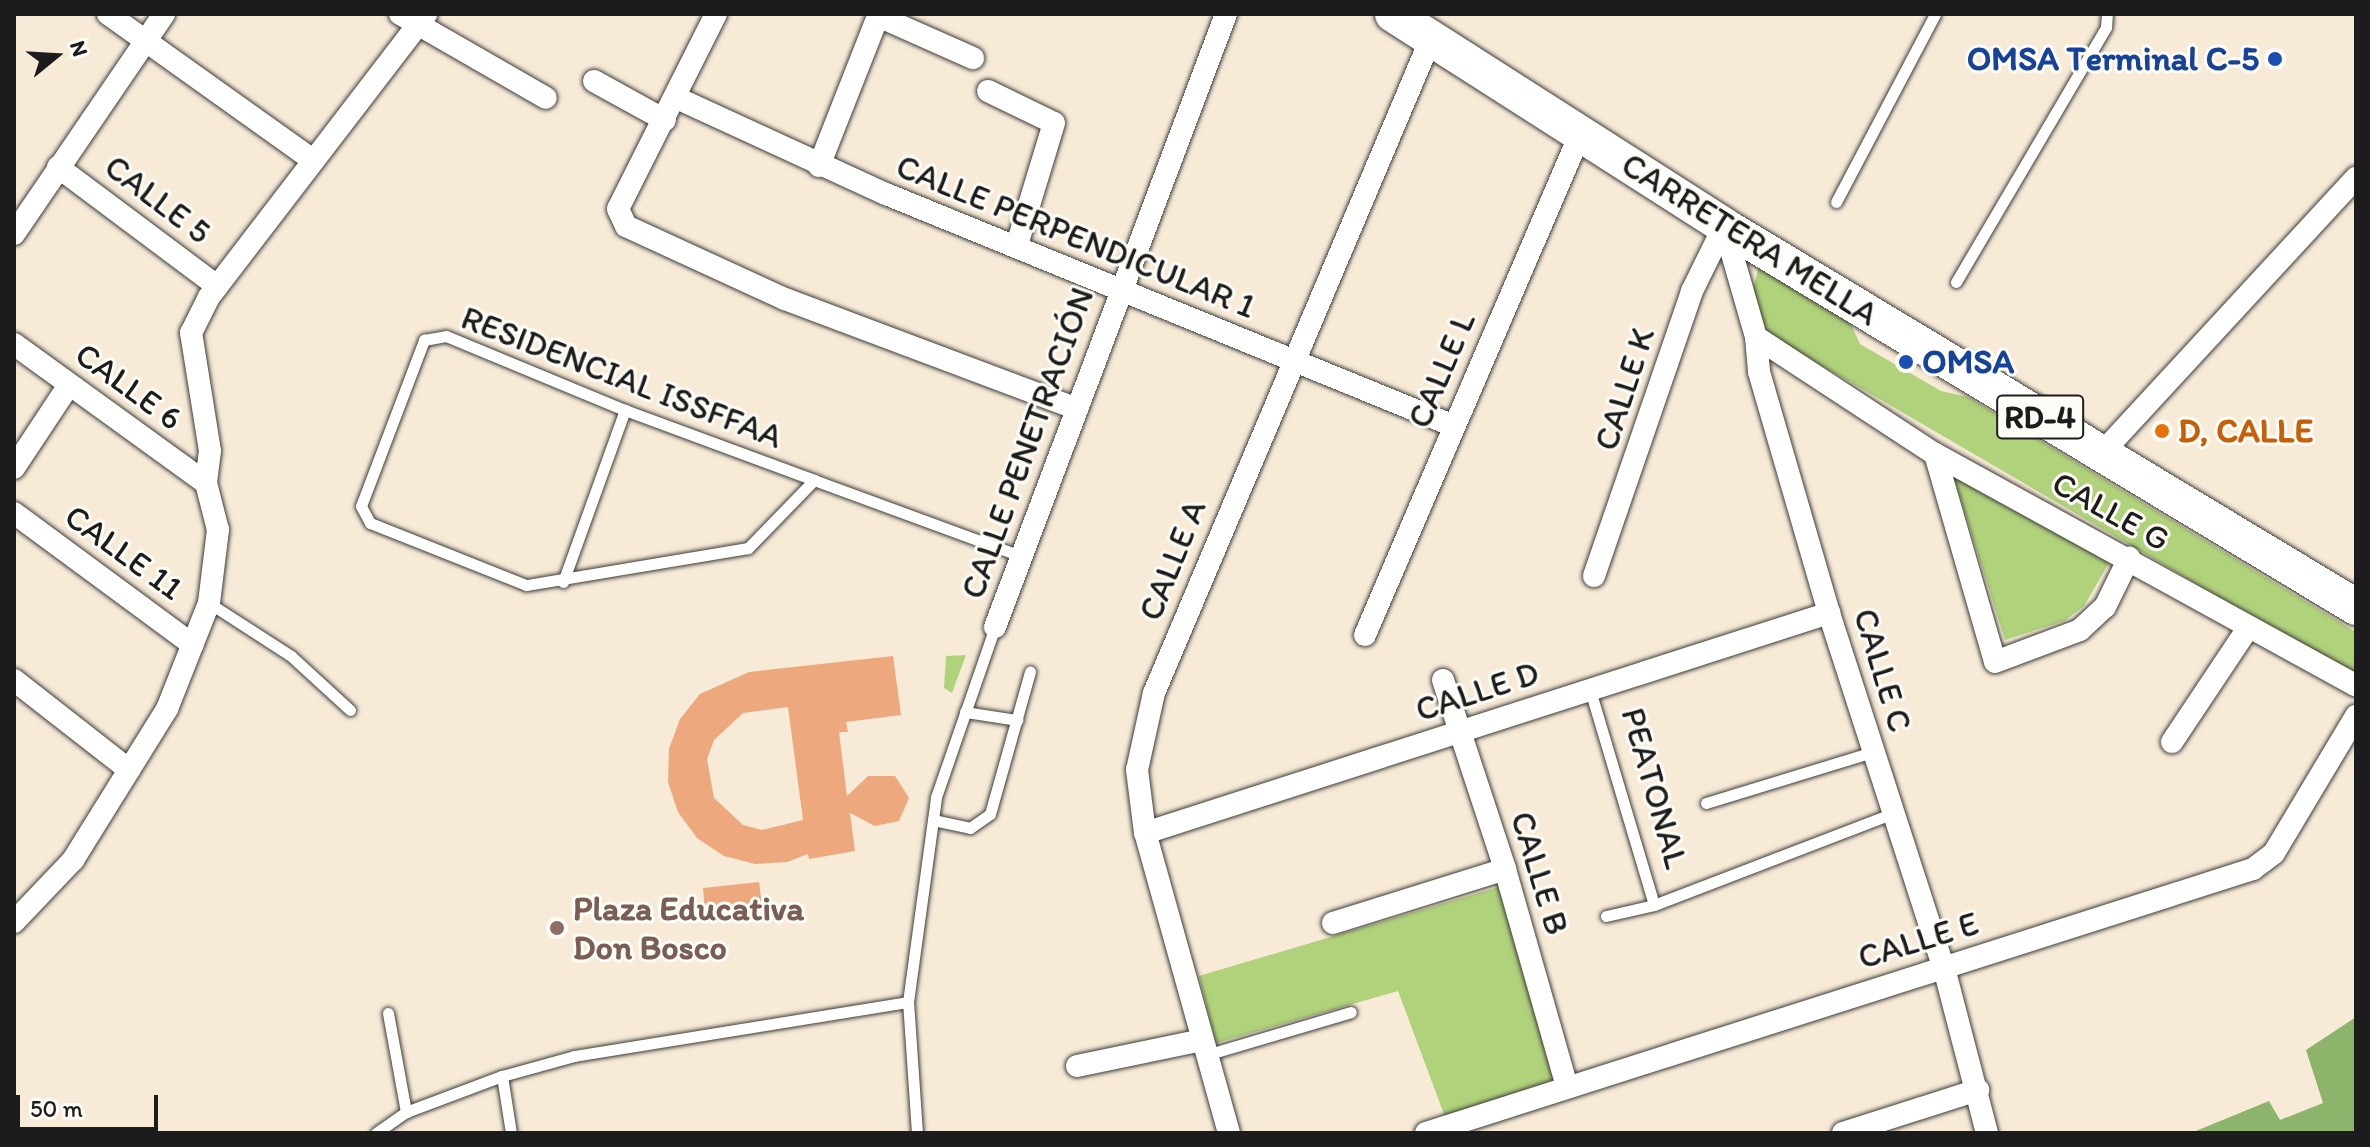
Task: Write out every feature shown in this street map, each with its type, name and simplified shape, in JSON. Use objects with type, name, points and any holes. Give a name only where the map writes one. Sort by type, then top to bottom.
[{"type":"main road","name":"CARRETERA MELLA","points":[[1393,14],[1432,36],[1724,226],[2356,607]]},
{"type":"street","points":[[108,14],[147,38],[313,160]]},
{"type":"street","points":[[14,234],[164,14]]},
{"type":"street","points":[[716,14],[677,98],[618,209],[626,226],[785,299],[1075,408]]},
{"type":"street","name":"CALLE PENETRACIÓN","points":[[995,627],[1226,14]]},
{"type":"street","points":[[819,166],[879,15],[973,58]]},
{"type":"street","points":[[17,914],[73,860],[167,709],[209,603],[218,530],[206,483],[210,451],[191,333],[217,286],[415,18],[546,98]]},
{"type":"street","name":"CALLE A","points":[[1229,1133],[1145,833],[1137,770],[1154,693],[1432,36]]},
{"type":"street","points":[[594,81],[665,120]]},
{"type":"street","points":[[988,91],[1051,119],[1054,128],[1017,245]]},
{"type":"street","name":"CALLE PERPENDICULAR 1","points":[[677,98],[819,166],[1454,426]]},
{"type":"street","name":"CALLE L","points":[[1365,635],[1581,132]]},
{"type":"street","name":"CALLE 5","points":[[58,167],[217,286]]},
{"type":"street","points":[[2101,454],[2356,178]]},
{"type":"street","name":"CALLE C","points":[[1724,226],[1756,337],[1759,372],[1829,613],[1944,968],[1987,1133]]},
{"type":"street","name":"CALLE K","points":[[1594,576],[1692,291],[1724,226]]},
{"type":"street","name":"CALLE G","points":[[1756,337],[1935,454],[2356,685]]},
{"type":"street","name":"CALLE 6","points":[[14,344],[206,483]]},
{"type":"street","points":[[14,468],[69,385]]},
{"type":"street","points":[[1935,454],[1995,662],[2080,630],[2105,607],[2129,558]]},
{"type":"street","name":"CALLE 11","points":[[14,513],[193,645]]},
{"type":"street","name":"CALLE D","points":[[1145,833],[1829,613]]},
{"type":"street","points":[[2172,742],[2248,628]]},
{"type":"street","name":"CALLE B","points":[[1443,680],[1505,869],[1567,1086]]},
{"type":"street","points":[[18,690],[129,770]]},
{"type":"street","name":"CALLE E","points":[[1426,1133],[2253,869],[2274,853],[2356,716]]},
{"type":"street","points":[[1333,923],[1505,869]]},
{"type":"street","points":[[1077,1066],[1204,1047]]},
{"type":"street","points":[[1843,1133],[1978,1090]]},
{"type":"lane","points":[[1836,202],[1935,14]]},
{"type":"lane","points":[[1956,282],[2106,27],[2107,14]]},
{"type":"lane","name":"RESIDENCIAL ISSFFAA","points":[[814,480],[748,548],[563,582],[526,585],[370,523],[361,506],[424,340],[446,336],[625,410],[1021,556]]},
{"type":"lane","points":[[563,582],[625,410]]},
{"type":"lane","points":[[209,603],[291,656],[350,710]]},
{"type":"lane","points":[[917,1133],[908,1002],[933,820],[965,712],[995,627]]},
{"type":"lane","points":[[933,820],[970,828],[990,814],[1030,672]]},
{"type":"lane","name":"PEATONAL","points":[[1590,690],[1654,905]]},
{"type":"lane","points":[[965,712],[1017,720]]},
{"type":"lane","points":[[1706,803],[1873,752]]},
{"type":"lane","points":[[1606,916],[1654,905],[1894,813]]},
{"type":"lane","points":[[376,1133],[406,1112],[502,1076],[660,1040],[908,1002]]},
{"type":"lane","points":[[1204,1047],[1351,1012]]},
{"type":"lane","points":[[388,1013],[406,1112]]},
{"type":"lane","points":[[502,1076],[511,1133]]},
{"type":"green space","points":[[1759,266],[1850,323],[1860,344],[1941,391],[1968,397],[2356,632],[2356,672],[2343,669],[1766,333],[1753,289]]},
{"type":"green space","points":[[1952,471],[2110,561],[2084,606],[2064,621],[2005,640]]},
{"type":"green space","points":[[966,655],[952,693],[944,688],[946,656]]},
{"type":"green space","points":[[1499,887],[1559,1078],[1445,1117],[1398,991],[1216,1043],[1199,976]]},
{"type":"green space","points":[[2356,1017],[2356,1133],[2191,1133],[2269,1101],[2280,1120],[2323,1103],[2306,1050]]},
{"type":"building","points":[[893,656],[901,715],[846,722],[848,732],[839,732],[847,796],[868,776],[895,776],[909,798],[899,821],[875,826],[850,813],[855,851],[809,859],[808,854],[787,862],[755,864],[724,856],[697,838],[678,812],[668,782],[669,749],[680,719],[700,694],[749,672]],"holes":[[[788,707],[803,820],[762,830],[743,825],[714,798],[707,759],[714,740],[743,713]]]},
{"type":"building","points":[[759,882],[762,906],[705,912],[703,888]]},
{"type":"place","name":"OMSA Terminal C-5","points":[[2275,59]]},
{"type":"place","name":"OMSA","points":[[1906,362]]},
{"type":"place","name":"D, CALLE","points":[[2162,431]]},
{"type":"place","name":"Plaza Educativa Don Bosco","points":[[557,928]]}]
